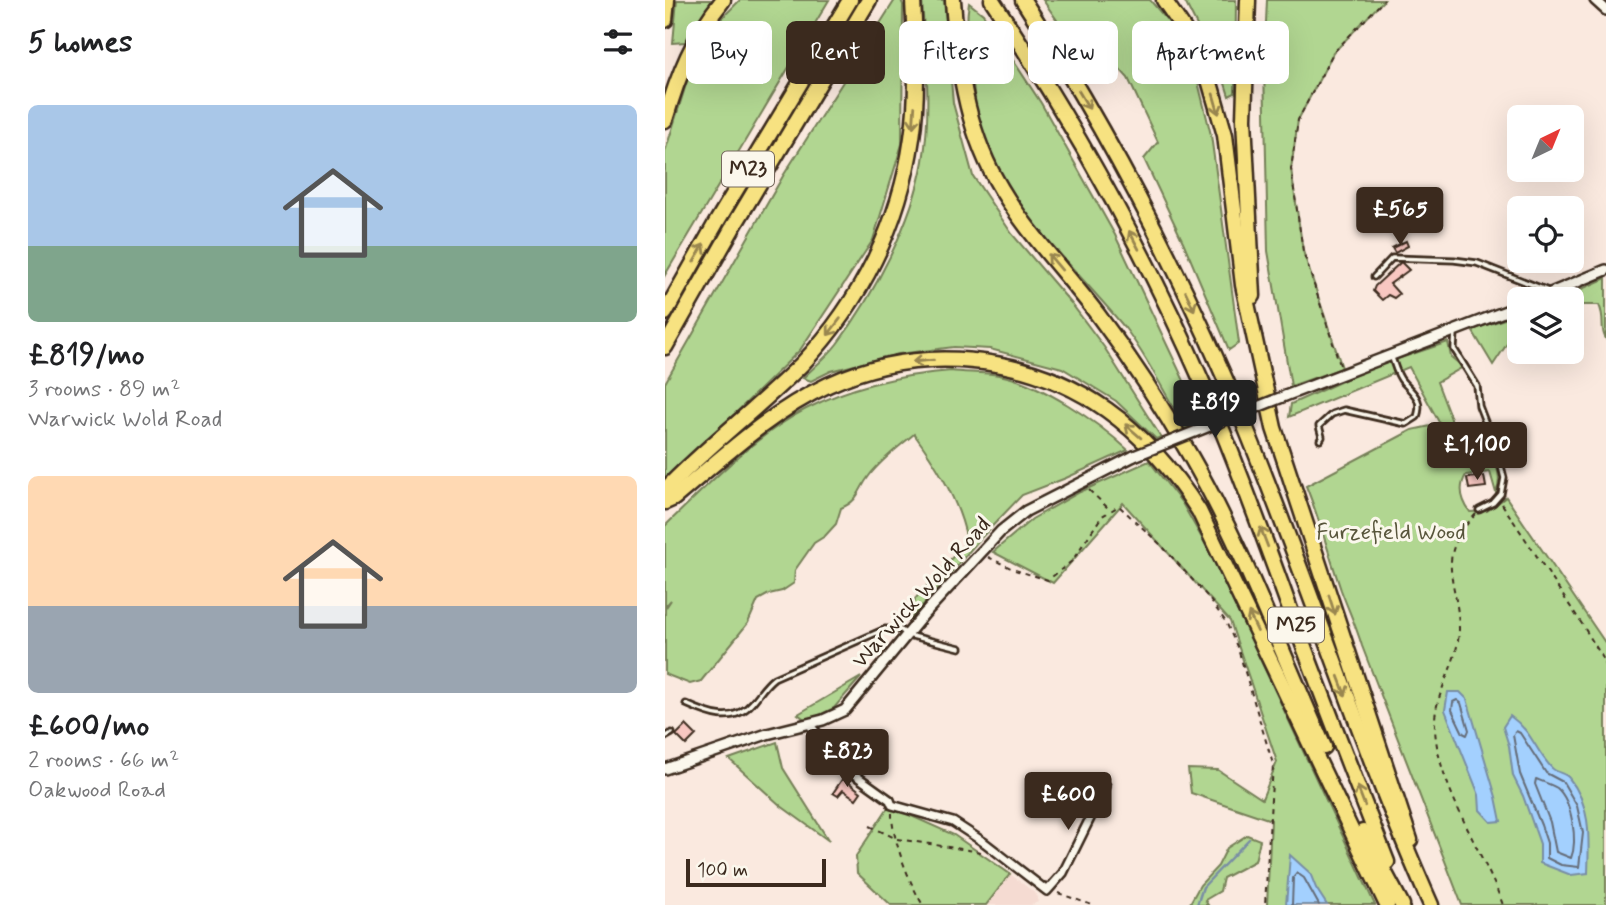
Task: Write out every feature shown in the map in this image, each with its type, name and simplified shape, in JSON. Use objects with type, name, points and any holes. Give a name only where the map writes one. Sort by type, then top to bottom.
[{"type":"highway","points":[[665,20],[667,0]]},
{"type":"highway","points":[[665,120],[676,80],[689,50],[723,0]]},
{"type":"highway","name":"M23","points":[[665,313],[850,0]]},
{"type":"highway","name":"M23","points":[[665,347],[869,0]]},
{"type":"highway","points":[[665,490],[817,348],[844,314],[880,249],[900,197],[912,138],[916,85],[913,0]]},
{"type":"highway","points":[[953,0],[969,110],[995,179],[1029,230],[1119,344],[1192,459],[1237,547],[1355,816],[1403,905]]},
{"type":"highway","name":"M25","points":[[992,0],[1101,179],[1143,256],[1186,346],[1245,487],[1403,905]]},
{"type":"highway","name":"M25","points":[[1023,0],[1125,172],[1207,337],[1246,428],[1361,737],[1431,905]]},
{"type":"highway","points":[[1164,0],[1181,22],[1210,83],[1225,135],[1243,285],[1274,428],[1404,816],[1422,887]]},
{"type":"highway","points":[[1248,0],[1244,119],[1253,328]]},
{"type":"highway","points":[[665,502],[674,498],[753,432],[789,407],[828,385],[879,367],[937,359],[990,363],[1042,376],[1086,397],[1121,421],[1155,453],[1177,478],[1199,511],[1387,905]]},
{"type":"street","points":[[1595,0],[1606,10]]},
{"type":"street","points":[[1567,287],[1606,270]]},
{"type":"street","name":"Warwick Wold Road","points":[[665,769],[845,710],[979,552],[1026,511],[1134,456],[1507,311]]},
{"type":"street","points":[[809,724],[848,770],[890,800],[892,805],[953,822],[985,842],[1047,891],[1051,890],[1063,873],[1106,786]]},
{"type":"lane","points":[[1374,277],[1392,258],[1454,260],[1477,263],[1537,287]]},
{"type":"lane","points":[[1455,331],[1454,349],[1477,386],[1479,407],[1504,478],[1501,494],[1479,510]]},
{"type":"lane","points":[[1320,440],[1322,437],[1319,426],[1344,410],[1406,424],[1417,417],[1419,401],[1415,393],[1402,382],[1391,355]]},
{"type":"lane","points":[[686,704],[732,717],[744,712],[762,687],[774,678],[885,629],[901,630],[908,635],[960,648]]},
{"type":"lane","points":[[665,737],[672,733]]},
{"type":"path","points":[[1343,373],[1303,251],[1291,169],[1298,120],[1333,53],[1384,0]]},
{"type":"path","points":[[1082,483],[1110,511]]},
{"type":"path","points":[[1497,498],[1582,624],[1604,660],[1606,672]]},
{"type":"path","points":[[979,552],[1015,570],[1048,580],[1072,561],[1102,516],[1119,506],[1162,546],[1207,596],[1226,622],[1238,649],[1273,764],[1265,905]]},
{"type":"path","points":[[1479,510],[1469,521],[1450,562],[1458,640],[1435,716],[1435,730],[1441,761],[1471,836],[1487,864],[1503,905]]},
{"type":"path","points":[[892,805],[891,823],[905,870],[923,905]]},
{"type":"path","points":[[870,826],[897,839],[982,852],[989,856]]},
{"type":"path","points":[[1051,890],[1093,905]]},
{"type":"shaded area","points":[[1010,874],[1036,894],[1038,902],[1031,905],[986,905]]},
{"type":"green space","points":[[677,0],[712,0],[698,21],[686,21],[685,42],[673,43]]},
{"type":"green space","points":[[740,0],[829,0],[816,21],[786,21],[786,72],[665,275],[665,152],[686,84],[772,84],[772,21],[720,20]]},
{"type":"green space","points":[[895,0],[901,0],[903,21],[899,21],[899,84],[902,84],[902,144],[873,240],[800,350],[665,482],[665,383],[783,176],[842,84],[885,84],[885,21],[882,21]]},
{"type":"green space","points":[[922,0],[944,0],[946,21],[923,21]]},
{"type":"green space","points":[[1043,0],[1150,0],[1168,21],[1132,21],[1132,84],[1198,84],[1211,135],[1239,343],[1229,350],[1144,159],[1158,142],[1128,78],[1118,67],[1118,21],[1058,21]]},
{"type":"green space","points":[[1184,0],[1236,0],[1236,21],[1195,21]]},
{"type":"green space","points":[[1267,0],[1384,0],[1333,53],[1298,120],[1291,169],[1303,251],[1342,368],[1291,386],[1268,251],[1264,84],[1289,84],[1289,21],[1266,21]]},
{"type":"green space","points":[[969,3],[988,21],[967,21]]},
{"type":"green space","points":[[1014,62],[1041,103],[1115,235],[1186,385],[1184,394],[1199,420],[1186,428],[1125,328],[1027,213],[994,163],[982,135],[973,84],[1014,84]]},
{"type":"green space","points":[[927,84],[951,84],[953,103],[973,176],[1012,234],[1071,303],[1104,347],[1161,437],[1156,439],[1116,401],[1062,368],[990,349],[954,347],[899,354],[831,371],[811,381],[803,378],[851,325],[890,257],[918,184],[927,121]]},
{"type":"green space","points":[[1225,84],[1235,84],[1235,93],[1229,96]]},
{"type":"green space","points":[[1606,278],[1606,339],[1599,305],[1584,305],[1584,288]]},
{"type":"green space","points":[[1507,318],[1507,344],[1493,365],[1472,330]]},
{"type":"green space","name":"Furzefield Wood","points":[[1448,342],[1451,357],[1463,367],[1437,382],[1451,419],[1454,466],[1494,455],[1499,483],[1496,493],[1490,472],[1466,475],[1462,490],[1465,503],[1470,512],[1487,511],[1506,497],[1606,644],[1606,905],[1462,905],[1341,590],[1306,486],[1412,430],[1440,424],[1409,367],[1289,417],[1291,404],[1371,368]]},
{"type":"green space","points":[[951,371],[999,375],[1033,386],[1085,416],[1128,450],[1022,495],[911,619],[915,599],[967,541],[959,512],[946,484],[914,434],[879,464],[855,498],[841,508],[836,524],[814,543],[795,570],[794,583],[782,591],[758,600],[748,623],[701,681],[690,684],[665,674],[665,609],[671,600],[665,607],[665,526],[714,478],[767,433],[806,409],[840,394],[876,383]]},
{"type":"green space","points":[[1149,461],[1182,503],[1211,554],[1375,905],[1267,905],[1271,820],[1191,793],[1188,769],[1218,770],[1262,799],[1277,762],[1230,621],[1123,503],[1053,583],[993,552],[1032,519],[1080,492]]},
{"type":"green space","points":[[861,677],[834,708],[807,721],[798,714]]},
{"type":"green space","points":[[777,742],[783,768],[829,841],[781,806],[729,759]]},
{"type":"green space","points":[[889,806],[954,835],[1010,874],[986,905],[891,905],[857,873],[856,856]]},
{"type":"green space","points":[[1247,835],[1260,840],[1255,861],[1223,878],[1220,891],[1205,900],[1208,905],[1189,905],[1200,885],[1218,866],[1227,848]]},
{"type":"water","points":[[1448,692],[1460,692],[1467,699],[1501,821],[1491,822],[1480,810],[1479,795],[1445,710]]},
{"type":"water","points":[[1510,716],[1529,734],[1553,769],[1567,776],[1582,800],[1589,848],[1588,873],[1571,875],[1540,863],[1540,844],[1513,776],[1503,727]]},
{"type":"water","points":[[1290,855],[1310,873],[1327,905],[1286,905]]},
{"type":"building","points":[[1406,241],[1408,246],[1395,253],[1392,248]]},
{"type":"building","points":[[1401,262],[1409,270],[1390,284],[1399,294],[1394,298],[1388,295],[1382,300],[1373,291],[1375,286]]},
{"type":"building","points":[[1484,476],[1486,487],[1469,489],[1467,478]]},
{"type":"building","points":[[686,725],[696,735],[686,745],[676,735]]},
{"type":"building","points":[[846,734],[870,758],[858,769],[835,746]]},
{"type":"building","points":[[843,778],[861,792],[856,799],[843,790],[838,796],[833,793]]},
{"type":"waterway","points":[[1197,905],[1203,887],[1249,839]]}]
